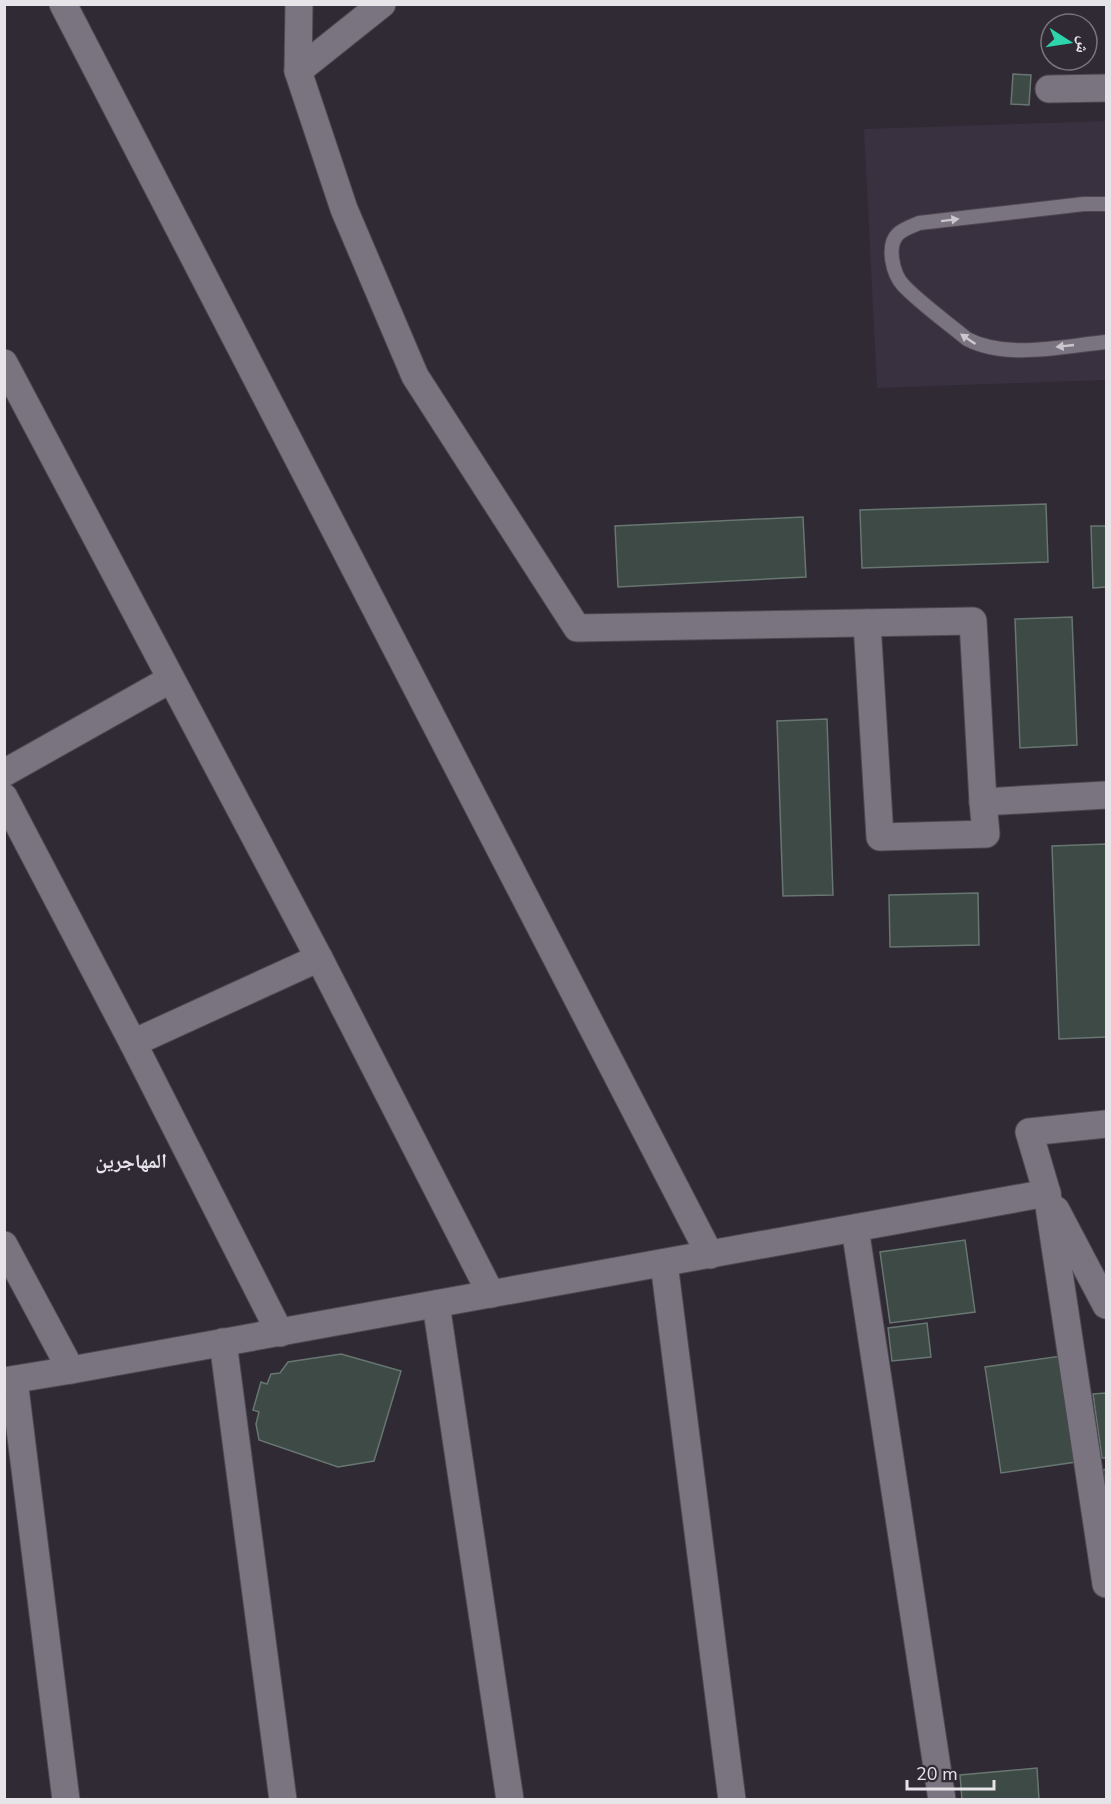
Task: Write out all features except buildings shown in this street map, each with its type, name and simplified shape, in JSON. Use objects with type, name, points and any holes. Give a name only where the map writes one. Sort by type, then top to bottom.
[{"type":"street","points":[[63,4],[710,1255]]},
{"type":"street","points":[[299,4],[298,71],[344,209],[415,376],[577,628],[973,621],[986,834],[880,837],[867,623]]},
{"type":"street","points":[[298,71],[382,4]]},
{"type":"street","points":[[1049,89],[1107,88]]},
{"type":"street","points":[[4,363],[319,958],[491,1294]]},
{"type":"street","points":[[4,773],[171,679]]},
{"type":"street","points":[[983,802],[1107,795]]},
{"type":"street","points":[[4,796],[133,1043],[280,1333]]},
{"type":"street","points":[[133,1043],[319,958]]},
{"type":"street","points":[[1107,1125],[1029,1132],[1047,1193],[1107,1584]]},
{"type":"street","points":[[66,1800],[9,1380],[71,1371],[1047,1193]]},
{"type":"street","points":[[1047,1193],[1107,1305]]},
{"type":"street","points":[[855,1228],[942,1800]]},
{"type":"street","points":[[4,1245],[71,1371]]},
{"type":"street","points":[[664,1263],[732,1800]]},
{"type":"street","points":[[436,1304],[510,1800]]},
{"type":"street","points":[[223,1342],[283,1800]]},
{"type":"lane","points":[[1107,204],[1084,204],[919,224],[899,233],[893,242],[892,262],[902,284],[967,339],[979,345],[991,349],[1024,350],[1107,342]]},
{"type":"shaded area","points":[[1106,121],[1106,380],[877,388],[864,129]]},
{"type":"district","name":"المهاجرين","points":[[131,1161]]}]
